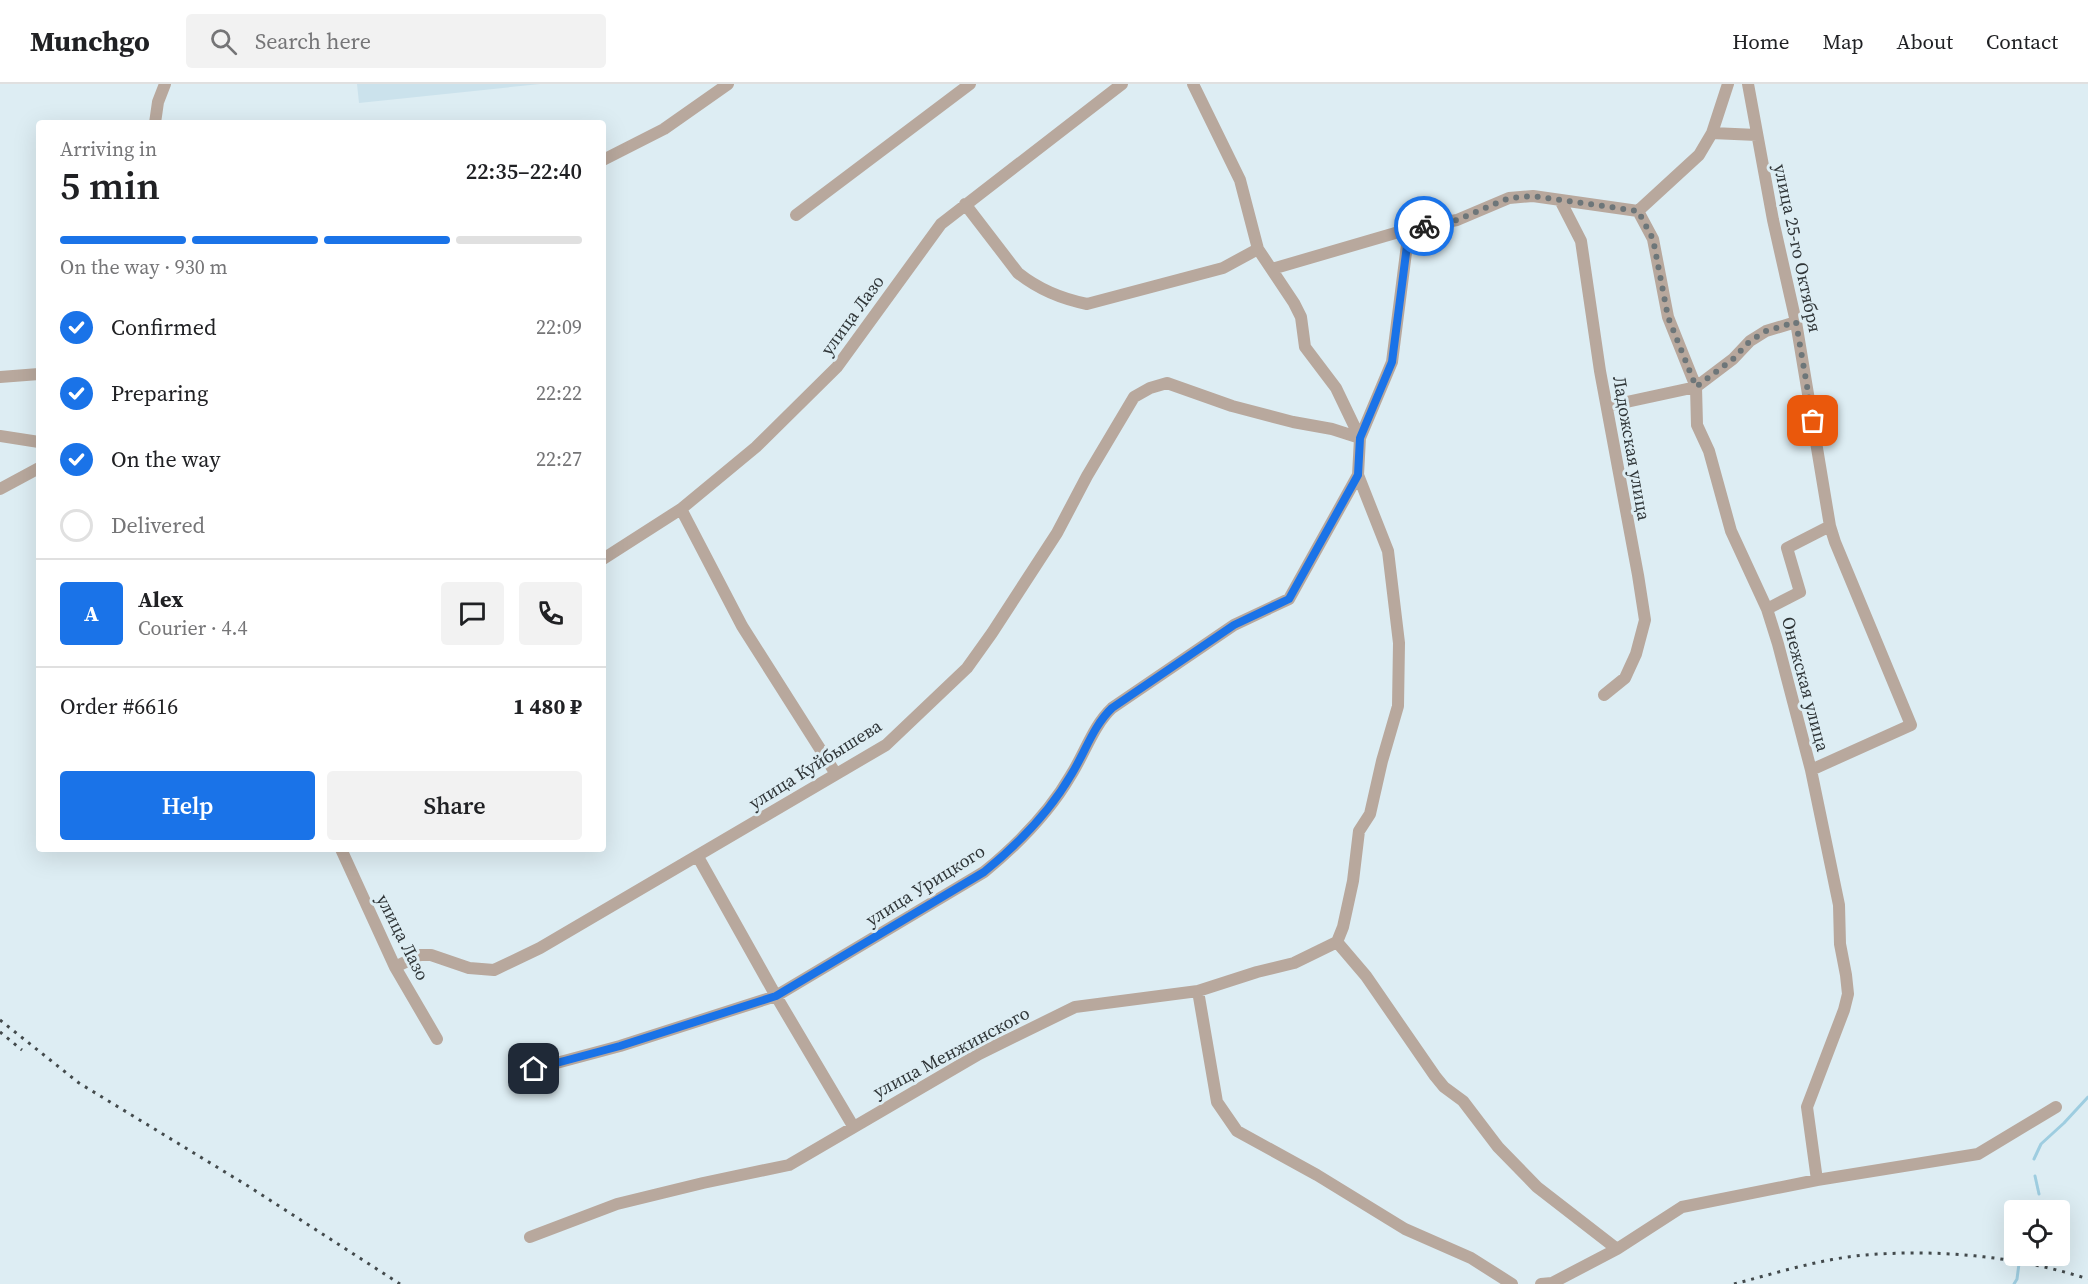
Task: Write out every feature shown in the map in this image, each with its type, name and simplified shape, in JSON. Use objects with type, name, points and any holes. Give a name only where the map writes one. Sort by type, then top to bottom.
[{"type":"street","points":[[155,120],[158,102],[165,84]]},
{"type":"street","points":[[606,158],[664,129],[728,84]]},
{"type":"street","points":[[796,215],[970,84]]},
{"type":"street","name":"улица Лазо","points":[[606,557],[681,509],[756,447],[837,367],[941,224],[1122,84]]},
{"type":"street","points":[[1193,84],[1240,180],[1258,249],[1301,317],[1305,347],[1336,388],[1360,438]]},
{"type":"street","points":[[1272,269],[1409,230],[1457,220],[1509,198],[1533,196],[1638,211],[1699,155],[1712,133],[1728,84]]},
{"type":"street","name":"улица 25-го Октября","points":[[1748,84],[1756,135],[1796,322],[1830,526],[1911,725],[1811,770]]},
{"type":"street","points":[[1712,133],[1756,135]]},
{"type":"street","name":"Ладожская улица","points":[[1560,200],[1581,241],[1600,371],[1644,620],[1636,654],[1625,678],[1604,695]]},
{"type":"street","points":[[965,204],[1023,277],[1066,300],[1087,304],[1223,268],[1258,249]]},
{"type":"street","name":"Онежская улица","points":[[1638,211],[1653,239],[1668,317],[1696,387],[1697,425],[1709,451],[1731,531],[1767,609],[1778,644],[1811,770],[1839,905],[1840,944],[1848,994],[1807,1107],[1817,1180]]},
{"type":"street","points":[[1409,230],[1392,362],[1360,438],[1358,475],[1388,551],[1399,643],[1398,706],[1370,814],[1359,831],[1353,881],[1343,927],[1337,942],[1366,976],[1434,1076],[1444,1087],[1463,1101],[1498,1147],[1537,1187],[1617,1248]]},
{"type":"street","points":[[1608,406],[1696,387],[1733,359],[1750,341],[1766,331],[1796,322]]},
{"type":"street","points":[[0,377],[36,374]]},
{"type":"street","name":"улица Куйбышева","points":[[395,967],[420,955],[430,955],[469,968],[494,970],[540,948],[886,745],[967,668],[1057,533],[1087,476],[1134,397],[1150,388],[1167,383],[1232,406],[1293,422],[1332,429],[1360,438]]},
{"type":"street","points":[[0,436],[36,442]]},
{"type":"street","points":[[0,489],[36,470]]},
{"type":"street","name":"улица Урицкого","points":[[534,1069],[620,1046],[776,996],[984,872],[1012,849],[1054,800],[1071,776],[1098,725],[1112,708],[1234,625],[1289,599],[1358,475]]},
{"type":"street","points":[[681,509],[742,626],[836,774]]},
{"type":"street","points":[[1767,609],[1800,592],[1787,548],[1830,526]]},
{"type":"street","name":"улица Лазо","points":[[342,852],[395,967],[437,1039]]},
{"type":"street","points":[[698,857],[776,996],[853,1126]]},
{"type":"street","name":"улица Менжинского","points":[[530,1237],[617,1204],[789,1165],[979,1054],[1075,1006],[1198,991],[1294,963],[1337,942]]},
{"type":"street","points":[[1198,991],[1217,1102],[1237,1131],[1317,1175],[1406,1229],[1471,1258],[1512,1284]]},
{"type":"street","points":[[1540,1284],[1552,1283],[1617,1248],[1682,1206],[1817,1180],[1978,1154],[2056,1107]]},
{"type":"shaded area","points":[[357,84],[540,84],[359,103]]},
{"type":"waterway","points":[[2034,1159],[2041,1144],[2088,1097]]},
{"type":"waterway","points":[[2035,1176],[2039,1194]]},
{"type":"waterway","points":[[2014,1284],[2019,1266]]},
{"type":"railway","points":[[0,1020],[79,1083],[248,1186],[400,1284]]},
{"type":"railway","points":[[0,1032],[22,1050]]},
{"type":"railway","points":[[1734,1284],[1831,1260],[1893,1253],[1978,1256],[2034,1265],[2088,1279]]},
{"type":"way so far","points":[[1424,226],[1457,220],[1509,198],[1533,196],[1638,211],[1653,239],[1668,317],[1696,387],[1733,359],[1750,341],[1766,331],[1796,322],[1813,421]]},
{"type":"route","points":[[534,1069],[620,1046],[776,996],[984,872],[1012,849],[1054,800],[1071,776],[1104,715],[1234,625],[1289,599],[1358,475],[1360,438],[1392,362],[1409,230],[1424,226]]}]
